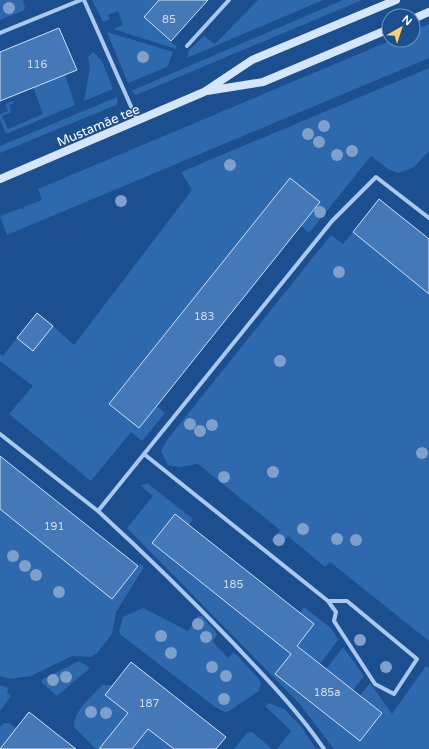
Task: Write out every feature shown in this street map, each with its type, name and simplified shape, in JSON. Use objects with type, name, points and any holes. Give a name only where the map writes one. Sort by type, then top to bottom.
[{"type":"main road","name":"Mustamäe tee","points":[[0,179],[204,92],[252,60],[396,0]]},
{"type":"main road","name":"Mustamäe tee","points":[[204,92],[263,82],[381,32]]},
{"type":"street","points":[[0,33],[82,0],[137,121]]},
{"type":"street","points":[[187,46],[229,0]]},
{"type":"street","points":[[98,511],[332,221],[376,177],[429,218]]},
{"type":"street","points":[[0,434],[98,511],[158,566],[275,688],[308,725],[324,749]]},
{"type":"street","points":[[144,454],[328,601],[336,612],[334,621],[376,684],[394,694],[418,659],[347,602],[328,601]]},
{"type":"shaded area","points":[[0,0],[23,0],[25,8],[23,11],[0,20]]},
{"type":"shaded area","points":[[92,0],[159,0],[144,17],[177,47],[176,49],[113,29],[123,25],[118,11],[108,15],[110,19],[103,22]]},
{"type":"shaded area","points":[[258,0],[323,0],[187,58],[189,50],[204,36],[215,44]]},
{"type":"shaded area","points":[[343,0],[362,0],[136,95],[131,91]]},
{"type":"shaded area","points":[[429,24],[429,58],[7,235],[0,216],[21,208],[22,210],[24,207],[42,200],[38,189],[381,45],[381,48],[421,48],[421,28]]},
{"type":"shaded area","points":[[107,32],[173,52],[167,67],[128,83]]},
{"type":"shaded area","points":[[93,52],[102,61],[113,89],[84,101],[90,67],[88,57]]},
{"type":"shaded area","points":[[429,68],[429,153],[428,152],[414,167],[398,173],[388,169],[371,156],[309,233],[301,226],[290,178],[109,404],[139,428],[157,406],[165,413],[142,441],[131,432],[91,481],[9,414],[33,386],[0,361],[0,354],[3,356],[17,338],[33,350],[53,326],[74,345],[192,190],[181,172]]},
{"type":"shaded area","points":[[65,75],[75,105],[6,134],[0,119],[0,114],[8,111],[5,104],[13,101],[14,103],[9,105],[11,112],[2,116],[8,129],[43,114],[33,87]]},
{"type":"shaded area","points":[[117,97],[118,102],[116,105],[0,153],[0,146]]},
{"type":"shaded area","points":[[353,232],[429,294],[429,641],[330,562],[325,567],[288,536],[279,547],[271,541],[280,530],[198,464],[180,467],[168,465],[161,451],[167,440],[331,235],[343,244]]},
{"type":"shaded area","points":[[147,483],[193,519],[189,525],[175,514],[152,543],[291,654],[275,674],[360,741],[382,713],[360,696],[370,683],[392,714],[426,666],[429,668],[429,749],[334,749],[298,702],[127,528],[153,496],[141,486]]},
{"type":"shaded area","points":[[0,509],[113,598],[140,564],[144,567],[116,612],[112,634],[97,653],[90,657],[72,656],[31,676],[10,679],[0,676]]},
{"type":"shaded area","points":[[304,607],[332,629],[338,640],[320,664],[297,646],[314,624],[300,613]]},
{"type":"shaded area","points":[[143,608],[188,631],[198,616],[202,616],[217,634],[213,642],[228,658],[234,652],[259,679],[261,684],[259,691],[229,711],[225,712],[215,707],[121,635],[119,632],[123,617]]},
{"type":"shaded area","points":[[343,647],[364,676],[353,690],[326,669]]},
{"type":"shaded area","points":[[79,661],[90,668],[57,696],[42,683],[41,680]]},
{"type":"shaded area","points":[[0,685],[8,688],[7,692],[11,696],[0,711]]},
{"type":"shaded area","points":[[102,685],[113,685],[105,695],[128,713],[99,749],[96,749],[74,727],[80,709]]},
{"type":"shaded area","points":[[269,703],[284,709],[300,725],[316,749],[277,749],[291,731],[265,706]]},
{"type":"shaded area","points":[[4,723],[9,723],[16,728],[3,745],[7,749],[0,749],[0,727]]},
{"type":"shaded area","points":[[148,729],[174,749],[132,749]]},
{"type":"shaded area","points":[[252,732],[272,749],[234,749],[247,733]]},
{"type":"building","points":[[159,0],[208,0],[171,41],[144,17]]},
{"type":"building","points":[[59,28],[77,70],[0,101],[0,52]]},
{"type":"building","points":[[290,178],[320,202],[139,428],[109,404]]},
{"type":"building","points":[[379,199],[429,239],[429,294],[353,232]]},
{"type":"building","points":[[37,313],[53,326],[33,351],[17,338]]},
{"type":"building","points":[[0,456],[138,566],[112,599],[0,509]]},
{"type":"building","points":[[175,514],[314,624],[297,646],[382,713],[360,741],[275,674],[291,654],[152,543]]},
{"type":"building","points":[[131,662],[226,737],[216,749],[174,749],[148,729],[132,749],[99,749],[128,713],[105,695]]},
{"type":"building","points":[[29,712],[53,731],[76,749],[0,749]]}]
